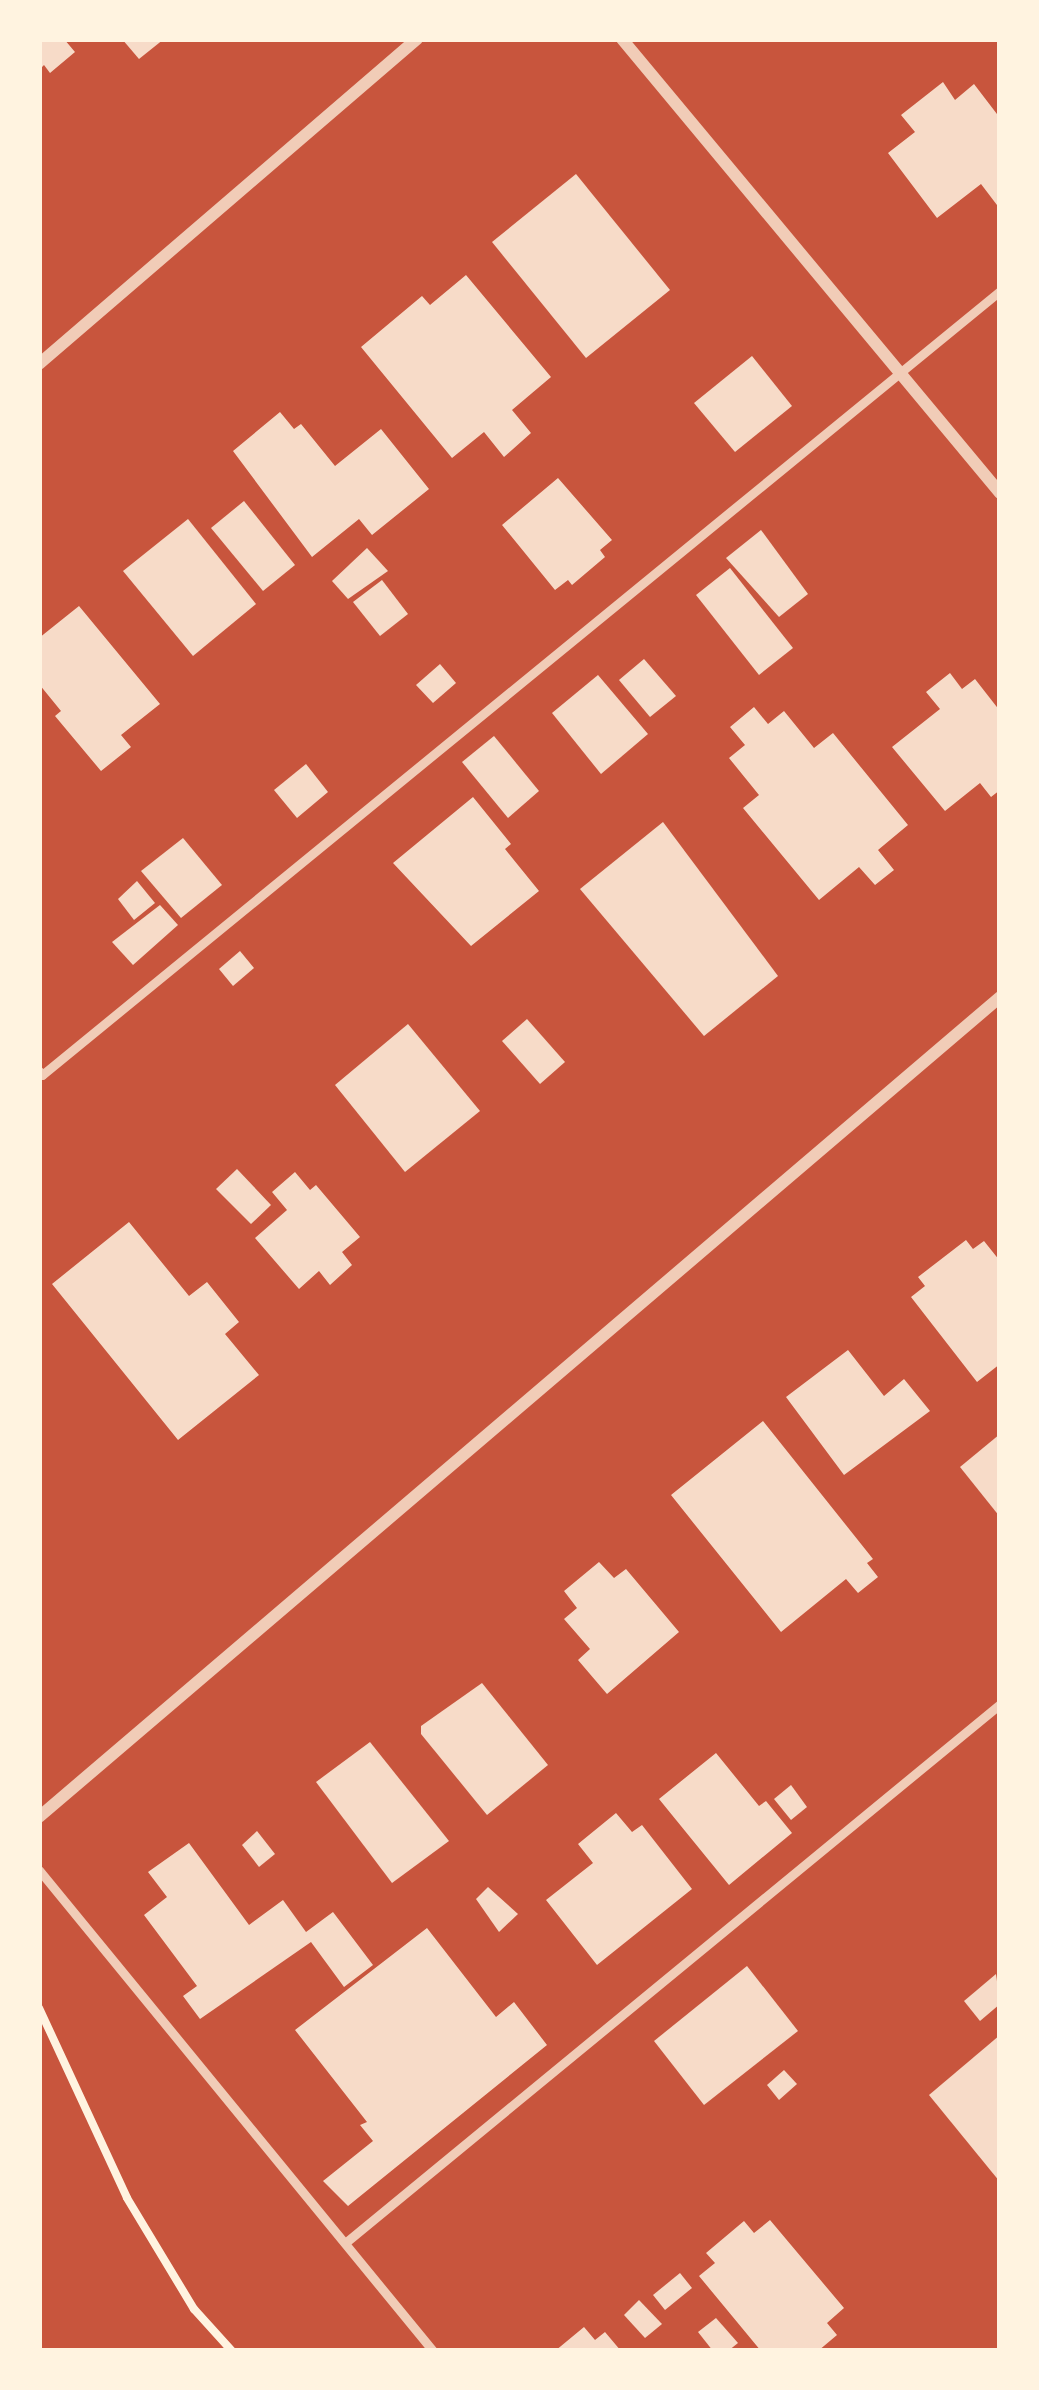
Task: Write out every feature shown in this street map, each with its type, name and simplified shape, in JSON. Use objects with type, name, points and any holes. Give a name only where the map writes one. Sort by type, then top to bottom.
[{"type":"street","points":[[39,364],[416,39]]},
{"type":"street","points":[[622,39],[1000,493]]},
{"type":"street","points":[[39,1817],[1000,997]]},
{"type":"lane","points":[[39,1071],[42,1075],[1000,291]]},
{"type":"lane","points":[[345,2243],[1000,1705]]},
{"type":"lane","points":[[39,1870],[434,2351]]},
{"type":"path","points":[[39,2008],[127,2198],[194,2309],[232,2351]]},
{"type":"building","points":[[39,39],[64,39],[75,52],[50,73],[44,65],[39,70]]},
{"type":"building","points":[[122,39],[164,39],[139,59]]},
{"type":"building","points":[[943,82],[955,100],[974,84],[1000,118],[1000,209],[981,184],[937,218],[888,153],[915,132],[901,115]]},
{"type":"building","points":[[576,174],[670,290],[586,358],[492,242]]},
{"type":"building","points":[[466,275],[551,377],[512,410],[531,433],[504,457],[484,432],[452,458],[361,347],[422,296],[430,305]]},
{"type":"building","points":[[752,356],[792,406],[735,452],[694,403]]},
{"type":"building","points":[[280,412],[294,429],[301,424],[335,466],[381,429],[429,489],[372,535],[359,519],[312,557],[233,451]]},
{"type":"building","points":[[558,478],[612,540],[600,550],[605,557],[572,585],[568,580],[555,590],[502,525]]},
{"type":"building","points":[[244,501],[295,565],[263,591],[211,528]]},
{"type":"building","points":[[188,519],[256,604],[193,656],[123,571]]},
{"type":"building","points":[[761,530],[808,594],[779,617],[726,558]]},
{"type":"building","points":[[367,548],[388,571],[348,599],[332,581]]},
{"type":"building","points":[[730,568],[793,648],[759,675],[696,595]]},
{"type":"building","points":[[382,580],[408,614],[380,636],[353,602]]},
{"type":"building","points":[[79,606],[160,704],[121,735],[131,747],[101,771],[55,716],[61,711],[39,684],[39,638]]},
{"type":"building","points":[[644,659],[676,696],[650,717],[619,680]]},
{"type":"building","points":[[440,664],[456,683],[433,703],[416,685]]},
{"type":"building","points":[[950,673],[962,689],[975,679],[1000,711],[1000,790],[991,797],[980,783],[945,811],[892,747],[940,709],[926,692]]},
{"type":"building","points":[[598,675],[648,734],[601,774],[552,713]]},
{"type":"building","points":[[754,707],[768,724],[784,711],[814,748],[833,733],[908,825],[878,850],[894,870],[875,885],[859,867],[819,900],[743,808],[759,795],[729,758],[745,745],[730,727]]},
{"type":"building","points":[[494,736],[539,791],[508,818],[462,762]]},
{"type":"building","points":[[306,764],[328,792],[297,818],[274,790]]},
{"type":"building","points":[[473,797],[511,844],[505,849],[539,891],[471,946],[393,863]]},
{"type":"building","points":[[663,822],[778,976],[704,1036],[580,889]]},
{"type":"building","points":[[183,838],[222,885],[181,918],[141,871]]},
{"type":"building","points":[[137,881],[155,903],[134,920],[118,899]]},
{"type":"building","points":[[160,905],[178,925],[133,965],[112,942]]},
{"type":"building","points":[[240,951],[254,968],[233,986],[219,969]]},
{"type":"building","points":[[527,1019],[565,1062],[540,1084],[502,1041]]},
{"type":"building","points":[[408,1024],[480,1111],[405,1172],[335,1085]]},
{"type":"building","points":[[237,1169],[271,1205],[251,1224],[216,1189]]},
{"type":"building","points":[[295,1172],[310,1190],[316,1185],[360,1237],[342,1252],[352,1265],[330,1285],[319,1271],[299,1289],[255,1238],[287,1210],[272,1192]]},
{"type":"building","points":[[129,1222],[189,1296],[207,1282],[239,1322],[225,1334],[259,1375],[178,1440],[52,1284]]},
{"type":"building","points":[[966,1240],[973,1249],[984,1241],[1000,1261],[1000,1364],[977,1382],[911,1297],[925,1286],[918,1277]]},
{"type":"building","points":[[848,1350],[884,1396],[904,1379],[930,1411],[844,1475],[786,1397]]},
{"type":"building","points":[[763,1421],[873,1559],[867,1563],[878,1577],[858,1593],[846,1579],[781,1632],[671,1495]]},
{"type":"building","points":[[1000,1434],[1000,1517],[960,1467]]},
{"type":"building","points":[[599,1562],[614,1578],[626,1569],[679,1632],[607,1694],[578,1660],[590,1649],[564,1619],[577,1608],[564,1591]]},
{"type":"building","points":[[482,1683],[548,1765],[487,1815],[421,1734],[421,1726]]},
{"type":"building","points":[[370,1742],[449,1841],[392,1883],[316,1782]]},
{"type":"building","points":[[716,1753],[759,1806],[766,1801],[792,1833],[729,1885],[659,1799]]},
{"type":"building","points":[[791,1785],[807,1807],[791,1820],[774,1799]]},
{"type":"building","points":[[616,1813],[632,1832],[642,1825],[692,1889],[597,1965],[546,1900],[593,1863],[578,1844]]},
{"type":"building","points":[[257,1831],[275,1854],[259,1867],[242,1845]]},
{"type":"building","points":[[189,1843],[249,1925],[283,1900],[306,1932],[333,1912],[373,1965],[344,1987],[311,1942],[200,2019],[183,1996],[197,1986],[144,1915],[167,1897],[148,1872]]},
{"type":"building","points":[[488,1887],[518,1914],[499,1932],[476,1899]]},
{"type":"building","points":[[427,1928],[496,2017],[514,2002],[547,2045],[348,2206],[323,2181],[373,2141],[360,2125],[367,2122],[295,2030]]},
{"type":"building","points":[[747,1966],[798,2031],[704,2105],[654,2041]]},
{"type":"building","points":[[996,1974],[1000,2004],[980,2021],[964,2001]]},
{"type":"building","points":[[1000,2035],[1000,2182],[929,2095]]},
{"type":"building","points":[[784,2070],[797,2084],[779,2100],[767,2085]]},
{"type":"building","points":[[770,2220],[844,2308],[827,2323],[837,2335],[818,2351],[761,2351],[699,2276],[715,2263],[706,2253],[744,2221],[754,2233]]},
{"type":"building","points":[[680,2273],[692,2288],[665,2310],[653,2295]]},
{"type":"building","points":[[639,2300],[662,2324],[645,2338],[624,2315]]},
{"type":"building","points":[[716,2318],[738,2343],[728,2351],[713,2351],[698,2332]]},
{"type":"building","points":[[584,2327],[595,2340],[605,2332],[621,2351],[555,2351]]}]
